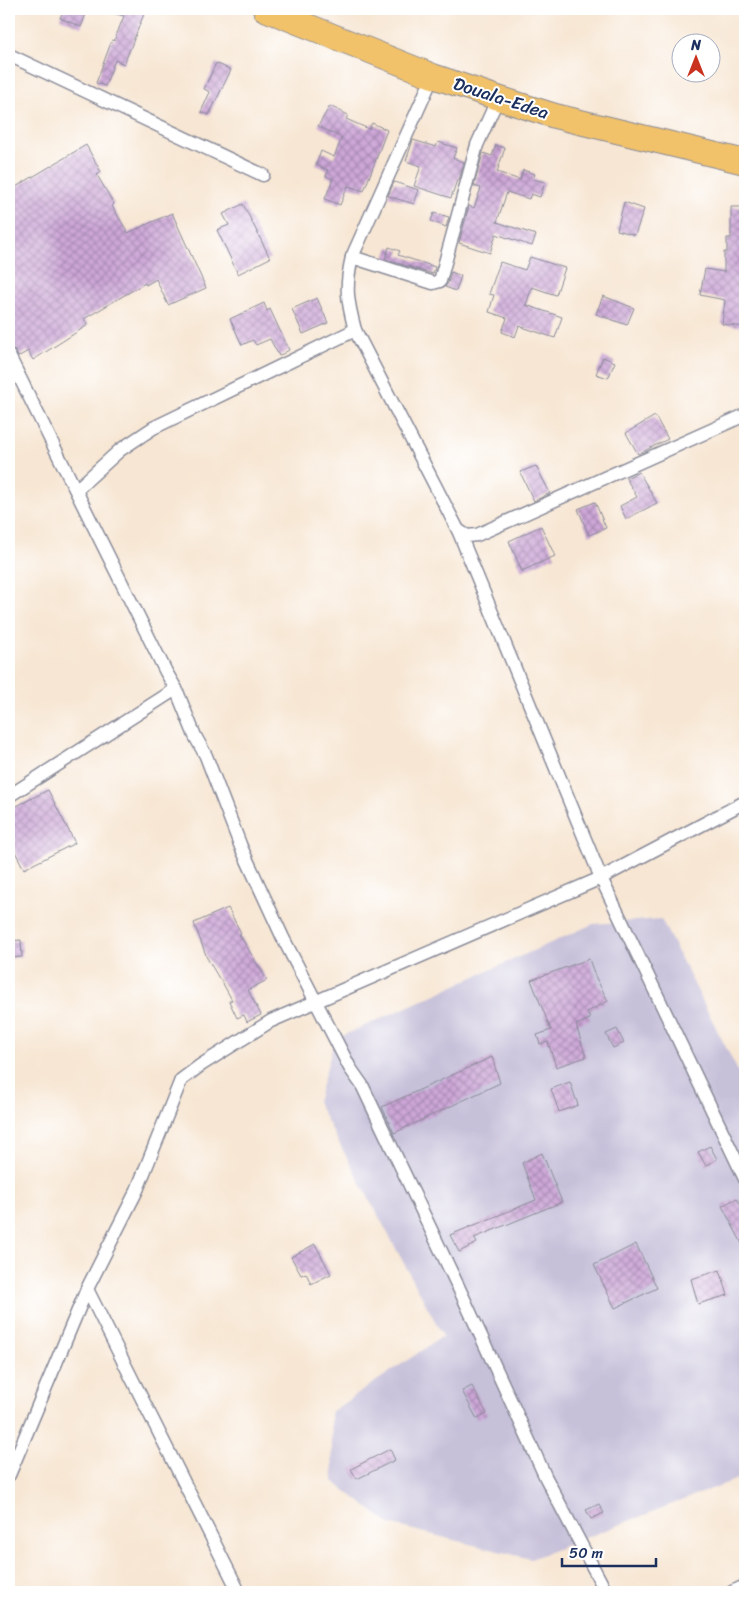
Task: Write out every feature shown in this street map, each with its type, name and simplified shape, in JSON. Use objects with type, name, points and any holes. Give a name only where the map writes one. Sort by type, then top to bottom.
[{"type":"highway","name":"Douala-Edea","points":[[265,9],[433,76],[498,98],[555,116],[745,162]]},
{"type":"street","points":[[9,55],[264,175]]},
{"type":"street","points":[[433,76],[352,257],[347,280],[349,308],[355,330],[458,530],[601,878],[745,1179]]},
{"type":"street","points":[[352,257],[433,283],[440,282],[475,152],[498,98]]},
{"type":"street","points":[[76,490],[120,450],[154,428],[355,330]]},
{"type":"street","points":[[9,356],[176,689],[195,736],[206,756],[241,847],[283,938],[350,1068],[362,1085],[464,1299],[546,1478],[606,1592]]},
{"type":"street","points":[[458,530],[467,536],[477,535],[745,415]]},
{"type":"street","points":[[9,796],[176,689]]},
{"type":"street","points":[[9,1475],[87,1289],[137,1190],[182,1080],[201,1065],[271,1021],[601,878],[745,802]]},
{"type":"street","points":[[87,1289],[239,1592]]},
{"type":"street","points":[[732,1592],[745,1586]]},
{"type":"shaded area","points":[[661,919],[745,1085],[745,1476],[531,1559],[389,1524],[333,1481],[331,1412],[443,1336],[317,1102],[335,1039],[593,924]]},
{"type":"building","points":[[64,9],[88,9],[81,27],[60,18]]},
{"type":"building","points":[[106,9],[146,9],[124,64],[115,60],[105,86],[96,83],[112,40],[114,41],[124,16],[106,11]]},
{"type":"building","points":[[216,63],[231,70],[209,115],[201,112],[210,92],[204,89]]},
{"type":"building","points":[[330,106],[348,115],[346,119],[369,129],[372,123],[387,130],[364,191],[348,186],[340,205],[325,199],[333,179],[326,176],[328,170],[316,165],[321,151],[334,157],[342,138],[318,126]]},
{"type":"building","points":[[413,140],[436,147],[438,142],[457,148],[453,158],[464,162],[451,198],[414,186],[421,166],[406,161]]},
{"type":"building","points":[[86,145],[101,172],[97,175],[128,233],[172,213],[206,288],[168,305],[156,279],[146,285],[145,283],[84,319],[88,325],[33,360],[28,351],[18,357],[16,352],[9,346],[9,191]]},
{"type":"building","points":[[496,145],[505,148],[497,172],[520,180],[523,170],[535,174],[533,179],[545,182],[540,197],[531,194],[529,199],[507,192],[497,222],[536,235],[532,246],[496,234],[490,253],[459,243],[469,206],[474,208],[481,188],[474,186],[483,153],[492,156]]},
{"type":"building","points":[[394,182],[419,190],[414,204],[388,196]]},
{"type":"building","points":[[624,202],[644,209],[635,235],[617,230]]},
{"type":"building","points":[[243,204],[270,258],[238,274],[217,230],[229,225],[223,214]]},
{"type":"building","points":[[731,207],[745,207],[745,268],[742,281],[744,327],[722,324],[725,300],[700,295],[705,269],[724,272],[724,252],[727,252],[727,238],[731,238]]},
{"type":"building","points":[[434,213],[449,217],[446,227],[431,221]]},
{"type":"building","points":[[389,247],[400,251],[398,255],[435,267],[433,274],[385,259]]},
{"type":"building","points":[[530,257],[565,268],[556,295],[532,287],[526,305],[562,317],[555,338],[519,326],[515,337],[502,332],[507,318],[489,312],[494,295],[489,294],[500,262],[525,270]]},
{"type":"building","points":[[451,272],[461,276],[456,291],[445,287]]},
{"type":"building","points":[[603,296],[634,308],[627,325],[596,314]]},
{"type":"building","points":[[317,298],[328,323],[303,334],[292,309]]},
{"type":"building","points":[[264,303],[267,311],[270,309],[289,350],[279,356],[270,339],[256,345],[253,340],[242,345],[230,319]]},
{"type":"building","points":[[603,357],[615,362],[608,378],[596,374]]},
{"type":"building","points":[[655,416],[668,439],[638,454],[626,433]]},
{"type":"building","points":[[536,466],[550,493],[534,501],[520,472]]},
{"type":"building","points":[[639,472],[657,503],[626,519],[620,506],[637,497],[626,478]]},
{"type":"building","points":[[595,502],[606,528],[589,535],[578,509]]},
{"type":"building","points":[[541,526],[555,556],[522,571],[509,541]]},
{"type":"building","points":[[48,790],[75,843],[24,869],[9,840],[9,810]]},
{"type":"building","points":[[228,908],[241,933],[239,934],[267,980],[248,990],[261,1015],[247,1022],[244,1015],[237,1018],[229,1001],[232,1000],[207,958],[194,923]]},
{"type":"building","points":[[21,940],[22,957],[10,958],[9,941]]},
{"type":"building","points":[[589,959],[595,976],[608,1001],[587,1012],[590,1019],[576,1025],[586,1057],[556,1067],[548,1042],[540,1044],[537,1035],[551,1030],[531,980]]},
{"type":"building","points":[[617,1029],[624,1043],[613,1048],[606,1034]]},
{"type":"building","points":[[492,1057],[500,1083],[394,1133],[382,1107]]},
{"type":"building","points":[[570,1082],[578,1105],[559,1112],[551,1089]]},
{"type":"building","points":[[710,1146],[717,1159],[706,1166],[698,1152]]},
{"type":"building","points":[[542,1153],[562,1202],[474,1238],[477,1243],[459,1252],[450,1235],[536,1200],[522,1163]]},
{"type":"building","points":[[737,1198],[745,1214],[745,1249],[722,1206]]},
{"type":"building","points":[[315,1244],[331,1274],[311,1284],[306,1273],[301,1275],[291,1257]]},
{"type":"building","points":[[636,1244],[657,1288],[615,1308],[594,1265]]},
{"type":"building","points":[[720,1270],[728,1295],[698,1304],[691,1279]]},
{"type":"building","points":[[472,1386],[487,1414],[477,1419],[462,1391]]},
{"type":"building","points":[[390,1449],[395,1460],[357,1479],[351,1469]]},
{"type":"building","points":[[599,1504],[604,1513],[591,1519],[586,1510]]}]
